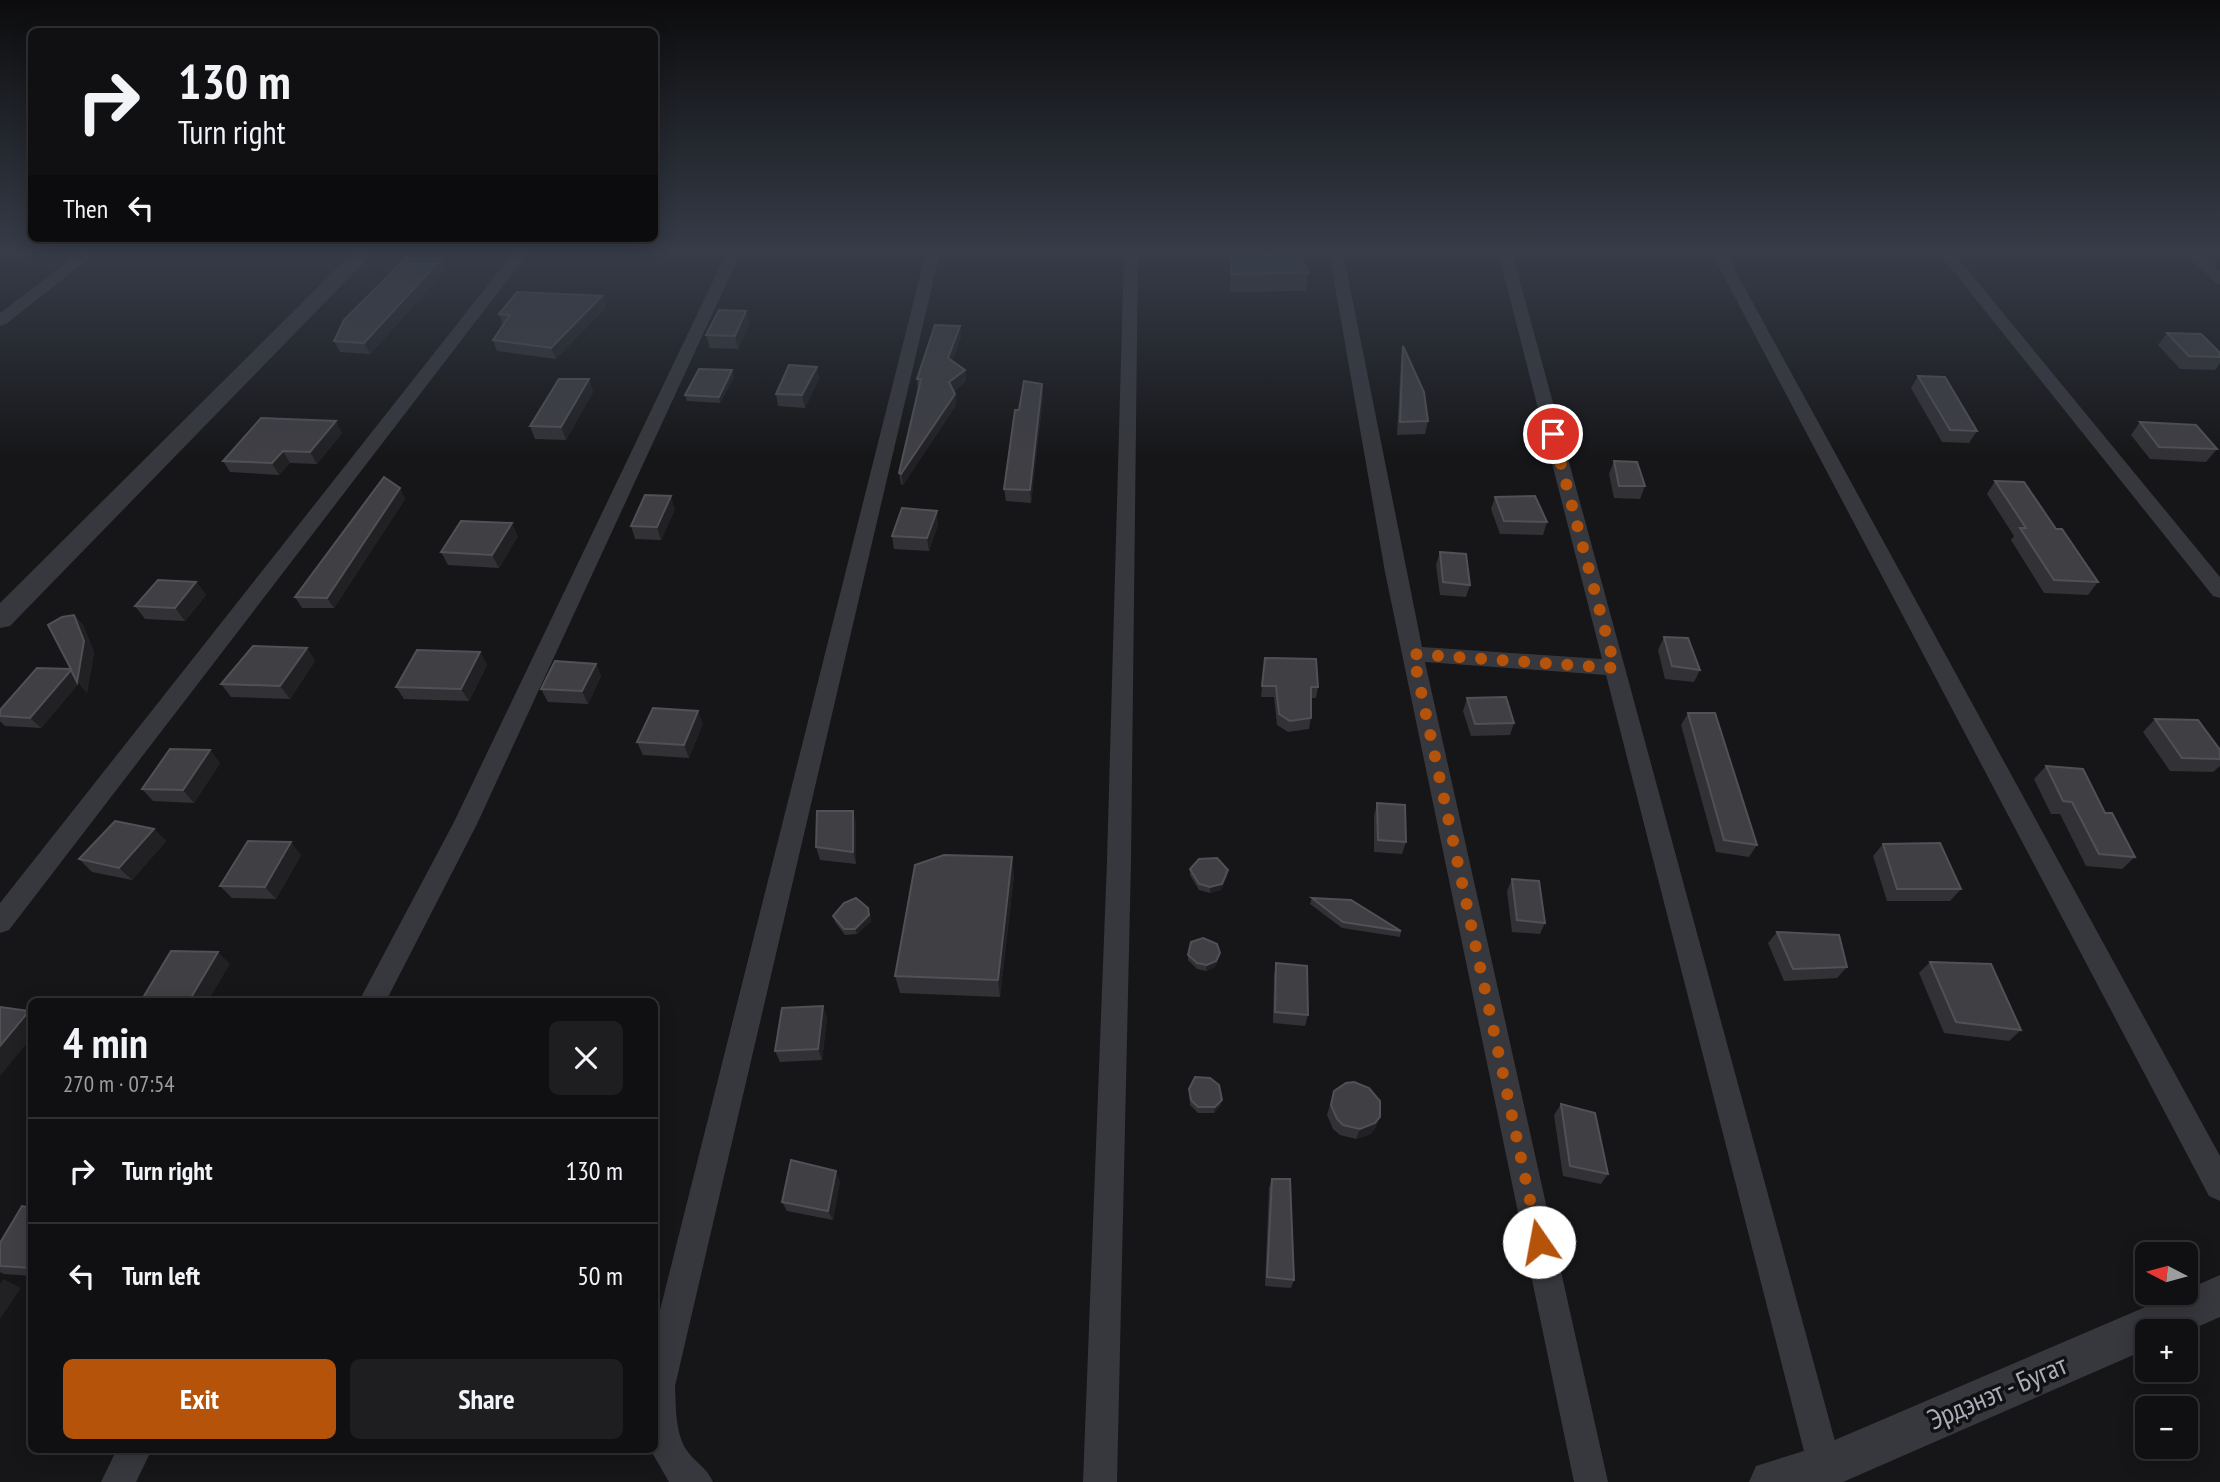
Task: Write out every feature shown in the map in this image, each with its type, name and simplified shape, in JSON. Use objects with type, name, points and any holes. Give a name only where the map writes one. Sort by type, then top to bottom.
[{"type":"street","points":[[0,619],[295,321]]},
{"type":"street","points":[[0,922],[468,321]]},
{"type":"street","points":[[374,998],[465,824],[701,321]]},
{"type":"street","points":[[696,1482],[681,1473],[662,1436],[658,1386],[916,321]]},
{"type":"street","points":[[1100,1482],[1119,861],[1130,321]]},
{"type":"street","points":[[1349,321],[1413,654],[1591,1482]]},
{"type":"street","points":[[1523,321],[1825,1467]]},
{"type":"street","points":[[1755,321],[2220,1186]]},
{"type":"street","points":[[2001,321],[2220,591]]},
{"type":"street","points":[[1413,654],[1615,668]]},
{"type":"street","name":"Эрдэнэт - Бугат","points":[[1772,1482],[1825,1467],[2220,1296]]},
{"type":"street","points":[[118,1482],[133,1453]]},
{"type":"building","points":[[343,321],[384,321],[364,343],[334,341]]},
{"type":"building","points":[[506,321],[577,321],[551,348],[493,340]]},
{"type":"building","points":[[713,321],[742,321],[735,336],[706,335]]},
{"type":"building","points":[[935,325],[960,326],[948,358],[965,370],[949,382],[955,394],[901,474],[899,473],[921,379],[917,379]]},
{"type":"building","points":[[2167,333],[2201,334],[2220,353],[2220,357],[2189,356]]},
{"type":"building","points":[[1403,346],[1424,392],[1428,421],[1400,422]]},
{"type":"building","points":[[789,365],[817,367],[802,395],[776,394]]},
{"type":"building","points":[[699,369],[732,370],[719,397],[685,395]]},
{"type":"building","points":[[1918,376],[1945,377],[1977,431],[1950,430]]},
{"type":"building","points":[[559,379],[589,379],[561,427],[530,426]]},
{"type":"building","points":[[1024,381],[1042,384],[1030,490],[1004,489],[1015,410],[1019,410]]},
{"type":"building","points":[[261,418],[336,421],[310,452],[283,451],[272,463],[223,461]]},
{"type":"building","points":[[2140,422],[2196,425],[2217,449],[2159,447]]},
{"type":"building","points":[[1614,461],[1637,462],[1645,486],[1619,486]]},
{"type":"building","points":[[384,477],[400,488],[327,598],[295,597]]},
{"type":"building","points":[[1995,481],[2024,482],[2056,529],[2062,529],[2098,582],[2054,580],[2020,528],[2026,528]]},
{"type":"building","points":[[645,495],[671,496],[657,527],[631,526]]},
{"type":"building","points":[[1535,496],[1547,522],[1504,521],[1495,497]]},
{"type":"building","points":[[902,508],[937,511],[927,538],[892,536]]},
{"type":"building","points":[[461,521],[512,523],[492,555],[441,552]]},
{"type":"building","points":[[1440,552],[1466,554],[1470,585],[1443,582]]},
{"type":"building","points":[[158,580],[196,582],[175,608],[135,606]]},
{"type":"building","points":[[74,615],[84,641],[77,682],[71,670],[30,718],[0,716],[0,710],[37,668],[71,669],[48,625],[62,617]]},
{"type":"building","points":[[1664,637],[1688,638],[1700,670],[1672,666]]},
{"type":"building","points":[[253,646],[307,648],[280,686],[221,684]]},
{"type":"building","points":[[417,650],[480,652],[461,689],[396,687]]},
{"type":"building","points":[[1265,658],[1316,659],[1318,687],[1311,687],[1311,718],[1290,721],[1279,714],[1276,686],[1262,686]]},
{"type":"building","points":[[555,661],[596,664],[582,691],[541,689]]},
{"type":"building","points":[[1506,697],[1514,723],[1475,724],[1467,698]]},
{"type":"building","points":[[653,708],[698,711],[684,745],[637,742]]},
{"type":"building","points":[[1688,713],[1715,713],[1757,845],[1724,840]]},
{"type":"building","points":[[2155,719],[2198,720],[2220,750],[2220,759],[2182,758]]},
{"type":"building","points":[[170,749],[210,750],[183,790],[142,789]]},
{"type":"building","points":[[2046,766],[2083,769],[2105,813],[2112,813],[2135,857],[2099,854],[2072,802],[2063,801]]},
{"type":"building","points":[[1377,803],[1405,805],[1406,842],[1378,840]]},
{"type":"building","points":[[817,811],[853,811],[853,852],[816,847]]},
{"type":"building","points":[[115,821],[154,829],[119,868],[79,859]]},
{"type":"building","points":[[248,841],[291,842],[265,887],[220,886]]},
{"type":"building","points":[[1940,843],[1961,889],[1897,889],[1883,844]]},
{"type":"building","points":[[944,855],[1012,857],[998,980],[895,976],[915,865]]},
{"type":"building","points":[[1217,858],[1228,870],[1222,884],[1210,887],[1199,884],[1190,869],[1199,859]]},
{"type":"building","points":[[1512,879],[1539,881],[1545,923],[1517,920]]},
{"type":"building","points":[[856,898],[868,908],[869,915],[855,929],[844,929],[833,916],[844,903]]},
{"type":"building","points":[[1312,898],[1351,900],[1401,931],[1343,922]]},
{"type":"building","points":[[1777,932],[1839,935],[1847,967],[1793,969]]},
{"type":"building","points":[[1203,938],[1217,944],[1220,953],[1216,961],[1207,965],[1197,963],[1188,955],[1191,942]]},
{"type":"building","points":[[171,951],[218,952],[191,998],[143,998]]},
{"type":"building","points":[[1930,962],[1991,964],[2021,1030],[1956,1022]]},
{"type":"building","points":[[1276,963],[1307,966],[1308,1015],[1275,1012]]},
{"type":"building","points":[[823,1006],[818,1049],[775,1051],[782,1008]]},
{"type":"building","points":[[0,1007],[28,1011],[28,1012],[0,1046]]},
{"type":"building","points":[[1195,1077],[1210,1078],[1219,1085],[1222,1100],[1215,1107],[1198,1107],[1191,1100],[1189,1089]]},
{"type":"building","points":[[1354,1082],[1369,1088],[1380,1101],[1380,1117],[1375,1123],[1360,1129],[1343,1125],[1331,1105],[1334,1091],[1346,1083]]},
{"type":"building","points":[[1561,1104],[1595,1113],[1608,1174],[1570,1166]]},
{"type":"building","points":[[791,1160],[836,1171],[828,1211],[782,1202]]},
{"type":"building","points":[[1272,1179],[1290,1179],[1294,1280],[1267,1277]]},
{"type":"building","points":[[22,1206],[27,1207],[28,1268],[0,1266],[0,1243]]},
{"type":"route","points":[[1539,1242],[1413,654],[1615,668],[1553,434]]}]
